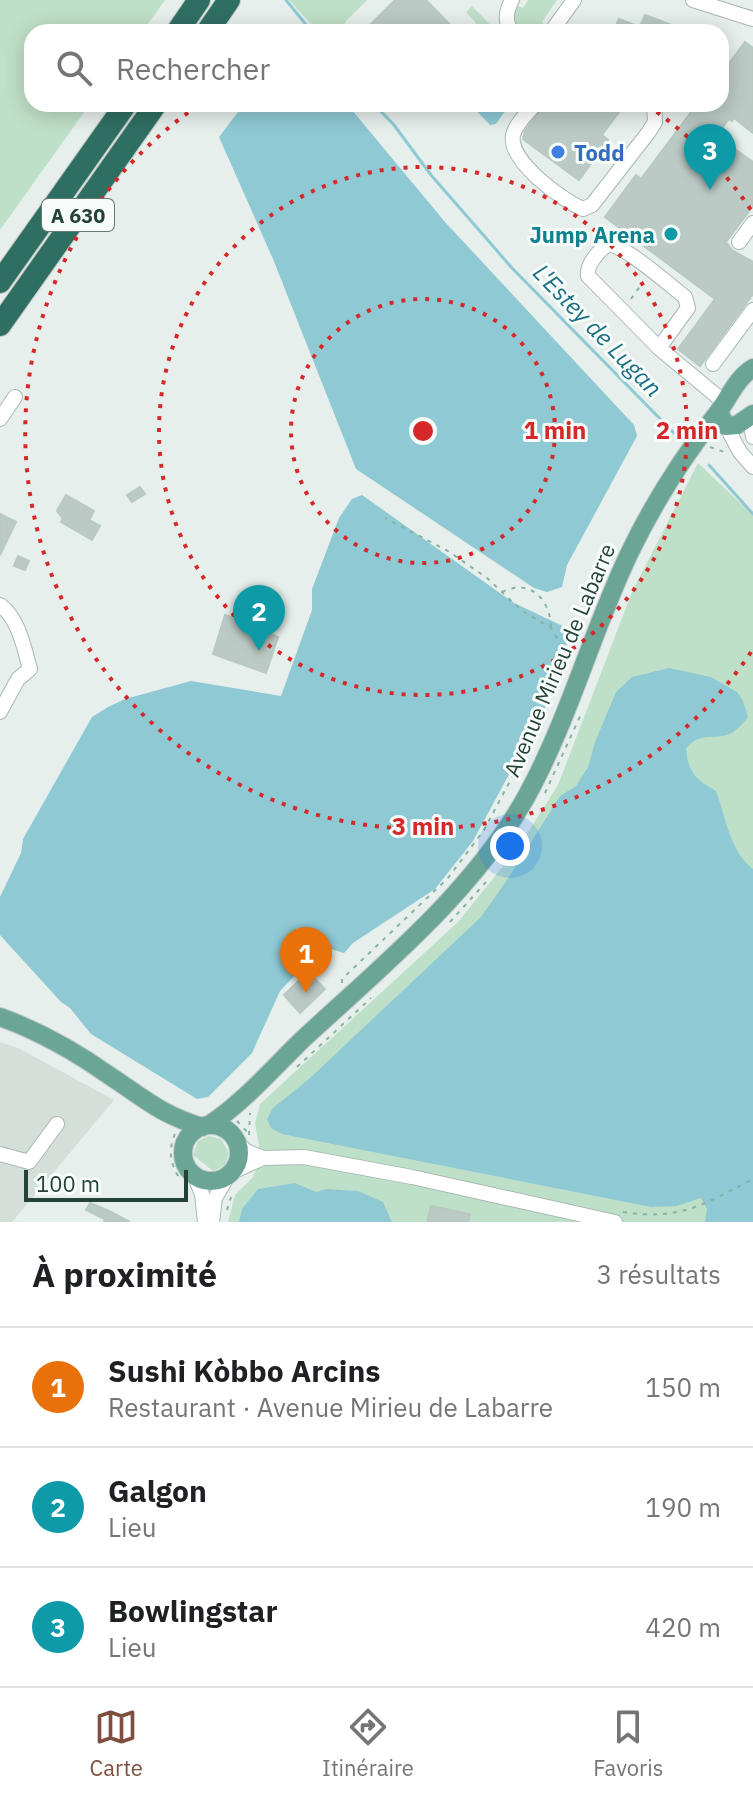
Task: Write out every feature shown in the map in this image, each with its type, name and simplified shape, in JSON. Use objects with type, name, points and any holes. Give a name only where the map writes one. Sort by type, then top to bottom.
[{"type":"highway","points":[[182,24],[199,0]]},
{"type":"highway","points":[[212,24],[229,0]]},
{"type":"highway","name":"A 630","points":[[0,282],[120,112]]},
{"type":"highway","name":"A 630","points":[[0,325],[150,112]]},
{"type":"main road","name":"Avenue Mirieu de Labarre","points":[[205,1126],[249,1100],[427,923],[475,870],[522,803],[545,762],[629,554],[680,462],[697,438],[723,414],[753,367]]},
{"type":"main road","points":[[723,414],[737,425],[752,423]]},
{"type":"main road","points":[[0,1017],[84,1059],[157,1110],[176,1132],[184,1149],[186,1165],[194,1175],[210,1181],[230,1174],[243,1138],[238,1111],[249,1100]]},
{"type":"main road","points":[[157,1110],[205,1126],[222,1127],[243,1138]]},
{"type":"main road","points":[[184,1149],[192,1133],[205,1126]]},
{"type":"street","points":[[508,24],[506,20],[512,0]]},
{"type":"street","points":[[557,24],[574,0]]},
{"type":"street","points":[[693,0],[753,19]]},
{"type":"street","points":[[529,112],[516,128],[512,138],[513,149],[520,161],[570,204],[583,209],[592,205],[648,133],[655,122],[654,112]]},
{"type":"street","points":[[739,242],[753,223]]},
{"type":"street","points":[[659,348],[688,308],[689,302],[617,246],[605,246],[588,268],[588,276],[723,414],[740,452],[753,467]]},
{"type":"street","points":[[713,364],[747,329],[753,310]]},
{"type":"street","points":[[0,419],[15,397]]},
{"type":"street","points":[[0,605],[7,610],[17,628],[30,669],[5,689],[0,712]]},
{"type":"street","points":[[0,1154],[29,1162],[57,1124]]},
{"type":"street","points":[[243,1138],[246,1151],[263,1158]]},
{"type":"street","points":[[212,1222],[215,1198],[230,1174],[263,1158],[288,1157],[318,1159],[619,1217]]},
{"type":"street","points":[[194,1175],[202,1194],[205,1222]]},
{"type":"path","points":[[622,311],[651,271]]},
{"type":"path","points":[[385,518],[448,551],[487,578],[521,610],[551,628]]},
{"type":"path","points":[[341,992],[342,979],[448,878],[496,811],[538,726],[560,664],[560,643],[551,628],[547,604],[539,594],[527,588],[512,587],[502,592]]},
{"type":"path","points":[[545,795],[586,702]]},
{"type":"path","points":[[442,930],[473,899],[491,875]]},
{"type":"path","points":[[288,1075],[376,994]]},
{"type":"path","points":[[243,1138],[248,1122],[249,1100]]},
{"type":"path","points":[[619,1217],[670,1215],[701,1205],[753,1179]]},
{"type":"shaded area","points":[[0,1042],[20,1049],[114,1100],[12,1222],[0,1222]]},
{"type":"green space","points":[[0,0],[165,0],[148,24],[24,24],[24,112],[84,112],[0,230]]},
{"type":"green space","points":[[289,0],[367,0],[344,24],[311,24]]},
{"type":"green space","points":[[528,0],[557,0],[544,24],[514,24],[515,5],[523,8]]},
{"type":"green space","points":[[472,6],[489,24],[476,24],[466,12]]},
{"type":"green space","points":[[698,463],[753,515],[753,1222],[228,1222],[235,1195],[253,1177],[258,1165],[255,1123],[260,1104],[458,922],[520,845],[558,785],[632,592]]},
{"type":"green space","points":[[209,1136],[221,1139],[229,1153],[225,1165],[213,1171],[193,1155],[198,1141]]},
{"type":"water","points":[[238,112],[354,112],[445,222],[634,425],[637,436],[567,565],[562,587],[547,592],[534,588],[356,469],[273,259],[219,137]]},
{"type":"water","points":[[478,112],[504,112],[496,124],[490,125]]},
{"type":"water","points":[[362,495],[514,603],[569,629],[561,678],[473,841],[435,889],[353,943],[344,953],[331,949],[316,953],[280,991],[252,1053],[208,1097],[197,1099],[91,1034],[0,935],[0,897],[21,853],[23,839],[92,717],[125,699],[191,681],[281,696],[312,610],[312,589],[339,518],[352,499]]},
{"type":"water","points":[[669,668],[711,677],[737,692],[748,717],[730,733],[700,738],[686,749],[694,774],[716,791],[733,843],[753,869],[753,1222],[705,1222],[707,1209],[701,1198],[677,1206],[651,1207],[282,1134],[271,1128],[267,1119],[273,1108],[309,1079],[481,917],[560,796],[576,786],[588,767],[616,692],[632,677]]},
{"type":"water","points":[[295,1183],[316,1192],[327,1189],[358,1191],[383,1202],[392,1222],[239,1222],[242,1209],[258,1189]]},
{"type":"building","points":[[395,0],[426,0],[449,24],[371,24]]},
{"type":"building","points":[[645,15],[669,24],[641,24]]},
{"type":"building","points":[[745,42],[753,48],[753,133],[734,118],[732,121],[729,119],[716,136],[753,162],[753,206],[726,242],[732,250],[753,262],[753,294],[700,366],[678,349],[715,299],[605,217],[636,175],[641,179],[691,112],[729,112],[729,63]]},
{"type":"building","name":"Todd","points":[[539,112],[619,112],[602,135],[608,140],[579,180],[523,139]]},
{"type":"building","points":[[140,487],[145,494],[132,502],[127,495]]},
{"type":"building","points":[[66,495],[94,511],[89,520],[100,526],[92,540],[61,522],[63,519],[57,511]]},
{"type":"building","points":[[0,514],[16,522],[0,555]]},
{"type":"building","points":[[18,556],[29,561],[25,570],[14,566]]},
{"type":"building","points":[[225,615],[278,637],[266,673],[213,654]]},
{"type":"building","points":[[308,972],[325,989],[300,1013],[284,995]]},
{"type":"building","points":[[90,1203],[130,1222],[104,1222],[105,1219],[86,1210]]},
{"type":"building","points":[[431,1206],[470,1214],[468,1222],[427,1222]]},
{"type":"waterway","name":"L'Estey de Lugan","points":[[286,0],[306,24]]},
{"type":"waterway","name":"L'Estey de Lugan","points":[[382,112],[431,175],[512,268],[674,433]]},
{"type":"waterway","name":"L'Estey de Lugan","points":[[709,465],[753,514]]},
{"type":"place","name":"Todd","points":[[558,152]]},
{"type":"place","name":"Bowlingstar","points":[[710,190]]},
{"type":"place","name":"Jump Arena","points":[[671,234]]},
{"type":"place","name":"Galgon","points":[[259,651]]},
{"type":"place","name":"Sushi Kòbbo Arcins","points":[[306,993]]}]
